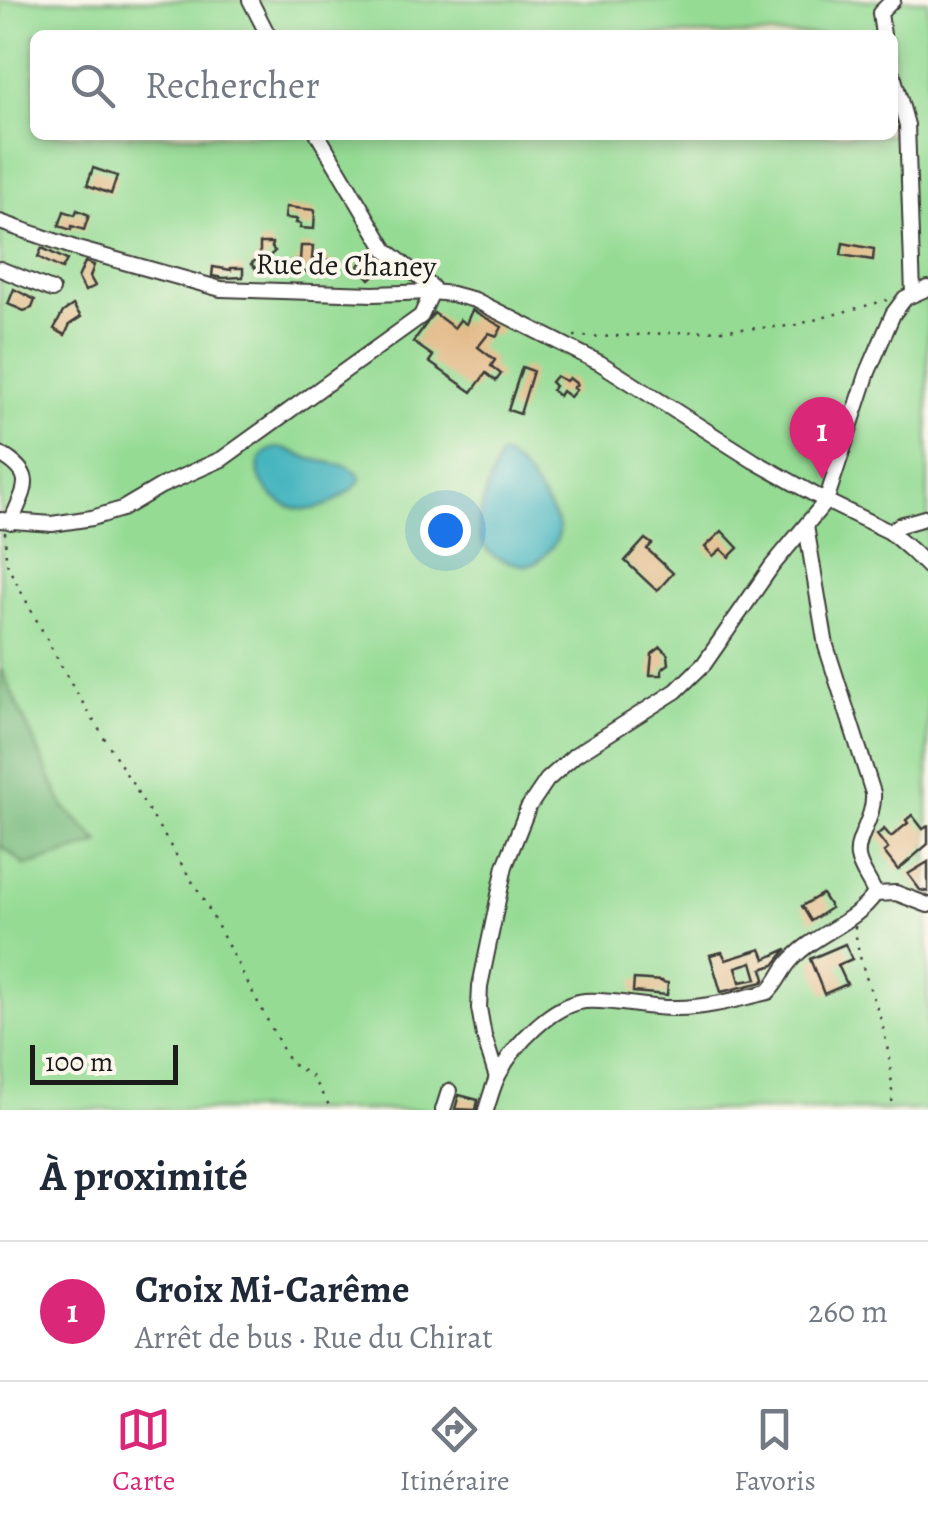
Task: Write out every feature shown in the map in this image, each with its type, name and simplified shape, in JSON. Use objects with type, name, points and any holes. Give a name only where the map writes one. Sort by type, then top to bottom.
[{"type":"street","points":[[250,0],[265,30]]},
{"type":"street","points":[[883,30],[880,13],[893,0]]},
{"type":"street","points":[[496,1078],[479,1008],[480,986],[505,866],[528,808],[547,780],[575,755],[676,690],[704,664],[772,566],[826,501],[868,372],[893,314],[899,303],[920,291],[907,125],[898,93]]},
{"type":"street","points":[[0,454],[20,466],[26,476],[24,488],[6,521],[52,524],[122,509],[161,486],[222,459],[421,316],[432,287],[386,250],[321,140]]},
{"type":"street","name":"Rue de Chaney","points":[[0,222],[81,250],[221,289],[357,294],[432,292],[475,300],[600,362],[754,462],[890,532],[928,567]]},
{"type":"street","points":[[0,269],[52,290]]},
{"type":"street","points":[[890,532],[928,517]]},
{"type":"street","points":[[806,526],[826,646],[873,793],[872,812],[858,858],[875,894]]},
{"type":"street","points":[[486,1110],[496,1078],[512,1053],[553,1013],[566,1006],[591,1001],[694,1008],[768,992],[792,959],[855,916],[875,894],[896,893],[928,904]]},
{"type":"street","points":[[443,1110],[449,1091]]},
{"type":"path","points":[[545,334],[602,337],[792,326],[920,291]]},
{"type":"path","points":[[6,521],[10,570],[70,682],[206,904],[290,1063],[311,1076],[332,1110]]},
{"type":"path","points":[[855,916],[858,949],[888,1052],[892,1110]]},
{"type":"green space","points":[[0,0],[928,0],[928,1110],[0,1110]]},
{"type":"green space","points":[[0,667],[64,807],[100,843],[26,866],[0,845]]},
{"type":"water","points":[[276,448],[346,466],[361,478],[338,499],[317,508],[298,509],[282,503],[261,479],[258,466],[263,455]]},
{"type":"water","points":[[502,455],[528,477],[559,528],[550,549],[530,565],[497,557],[481,539],[481,509]]},
{"type":"building","points":[[93,168],[117,176],[111,194],[87,185]]},
{"type":"building","points":[[286,207],[315,210],[314,229],[300,228],[297,219],[285,218]]},
{"type":"building","points":[[77,210],[89,215],[84,230],[59,226],[64,211],[75,215]]},
{"type":"building","points":[[260,243],[272,243],[275,251],[256,269],[251,264],[260,256]]},
{"type":"building","points":[[843,243],[874,249],[873,260],[841,255]]},
{"type":"building","points":[[301,246],[313,246],[312,259],[329,260],[336,271],[295,272]]},
{"type":"building","points":[[42,248],[67,260],[62,269],[38,257]]},
{"type":"building","points":[[377,256],[387,264],[370,279],[358,266]]},
{"type":"building","points":[[85,262],[94,265],[90,277],[95,286],[85,291],[78,278]]},
{"type":"building","points":[[213,267],[243,268],[243,277],[212,276]]},
{"type":"building","points":[[14,289],[35,300],[32,308],[24,311],[8,304]]},
{"type":"building","points":[[73,305],[81,317],[70,324],[65,335],[54,329],[63,312]]},
{"type":"building","points":[[472,310],[502,327],[497,336],[489,333],[478,347],[495,360],[491,366],[501,374],[496,381],[486,373],[472,392],[429,362],[433,356],[413,342],[434,313],[454,328],[460,320],[466,324]]},
{"type":"building","points":[[522,367],[533,371],[520,414],[508,410]]},
{"type":"building","points":[[556,376],[577,384],[570,397],[562,391],[559,396],[552,390],[555,386],[551,382]]},
{"type":"building","points":[[722,531],[738,548],[729,557],[721,549],[713,556],[705,547]]},
{"type":"building","points":[[645,539],[652,544],[647,549],[673,573],[657,591],[625,561]]},
{"type":"building","points":[[661,647],[669,664],[662,669],[662,675],[650,675],[652,654]]},
{"type":"building","points":[[912,815],[923,829],[928,826],[928,844],[898,870],[877,835],[884,829],[891,837]]},
{"type":"building","points":[[928,862],[928,892],[920,890],[908,874]]},
{"type":"building","points":[[822,894],[831,908],[811,921],[802,906]]},
{"type":"building","points":[[845,944],[852,959],[838,965],[847,984],[824,994],[810,959]]},
{"type":"building","points":[[761,949],[765,959],[787,949],[774,965],[762,969],[763,982],[721,992],[710,955],[722,952],[726,960]],"holes":[[[752,962],[757,979],[740,982],[736,967]]]},
{"type":"building","points":[[634,979],[668,983],[667,995],[633,992]]},
{"type":"building","points":[[459,1095],[478,1100],[476,1110],[455,1109]]},
{"type":"place","name":"Croix Mi-Carême","points":[[822,479]]}]
